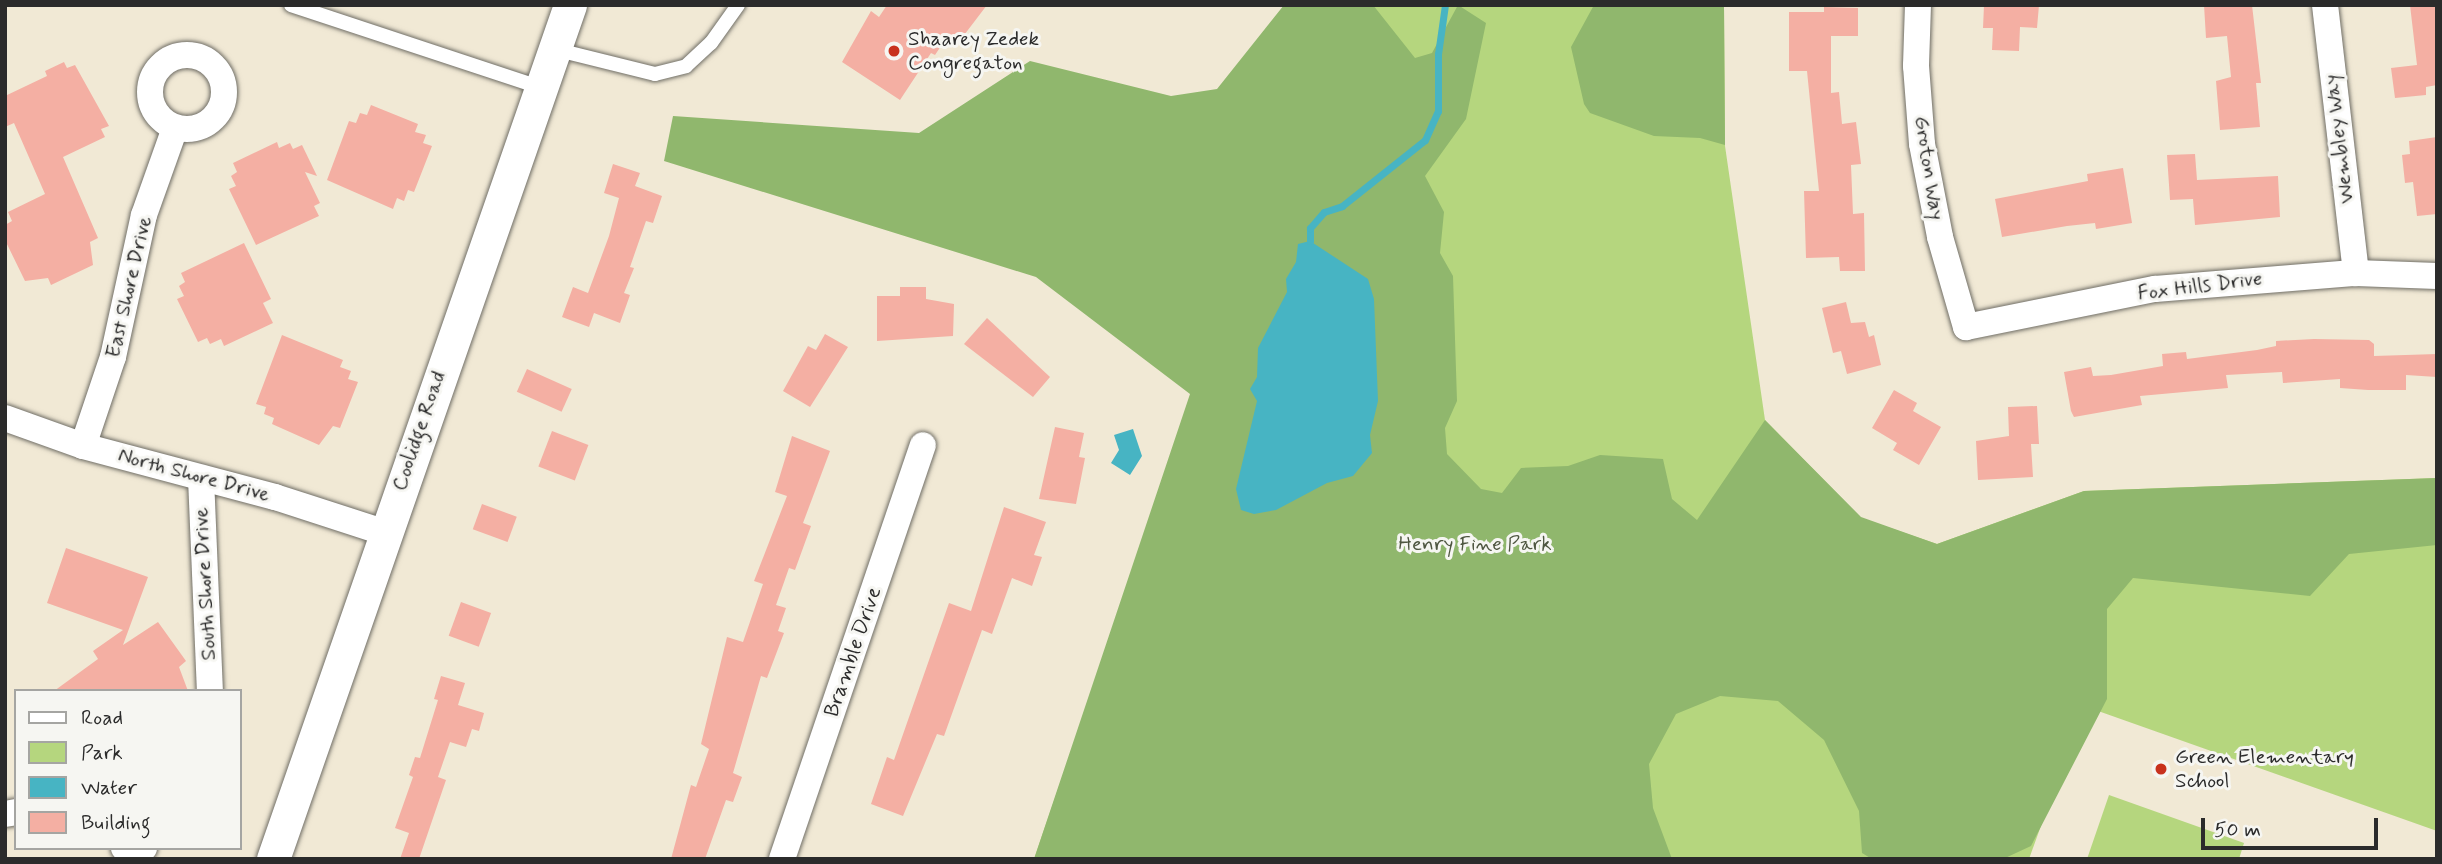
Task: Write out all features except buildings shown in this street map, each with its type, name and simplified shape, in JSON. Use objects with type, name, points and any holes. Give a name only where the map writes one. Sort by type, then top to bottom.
[{"type":"street","name":"Coolidge Road","points":[[273,859],[383,532],[570,5]]},
{"type":"street","name":"Groton Way","points":[[1918,5],[1916,66],[1922,144],[1940,237],[1966,327]]},
{"type":"street","name":"Wembley Way","points":[[2325,5],[2356,273]]},
{"type":"street","name":"East Shore Drive","points":[[83,446],[113,357],[144,215],[175,128]]},
{"type":"street","name":"Fox Hills Drive","points":[[1966,327],[2155,289],[2356,273],[2437,276]]},
{"type":"street","name":"North Shore Drive","points":[[5,418],[83,446],[383,532]]},
{"type":"street","name":"Bramble Drive","points":[[782,859],[923,445]]},
{"type":"street","name":"South Shore Drive","points":[[201,478],[210,689]]},
{"type":"lane","points":[[291,5],[539,88]]},
{"type":"lane","points":[[554,49],[655,75],[686,66],[712,43],[738,5]]},
{"type":"green space","name":"Henry Fine Park","points":[[1284,5],[1373,5],[1415,58],[1432,53],[1458,5],[1486,23],[1466,119],[1425,176],[1444,212],[1440,253],[1453,276],[1457,401],[1445,428],[1447,454],[1481,489],[1502,493],[1521,468],[1568,466],[1600,455],[1663,459],[1672,499],[1697,520],[1765,420],[1861,517],[1937,544],[2084,491],[2437,478],[2437,545],[2349,554],[2310,596],[2133,578],[2107,609],[2107,699],[2031,846],[2003,859],[1872,859],[1862,853],[1859,811],[1824,740],[1778,701],[1720,696],[1676,714],[1649,764],[1653,808],[1672,859],[1034,859],[1190,394],[1036,277],[664,161],[673,116],[919,133],[1030,61],[1171,96],[1217,89]]},
{"type":"green space","name":"Henry Fine Park","points":[[1327,5],[1724,5],[1725,146],[1765,420],[1861,518],[1937,544],[2084,491],[2437,478],[2437,831],[2084,706],[2029,859],[1034,859]]},
{"type":"green space","points":[[1594,5],[1724,5],[1725,145],[1700,138],[1654,136],[1590,113],[1584,104],[1571,47]]},
{"type":"green space","points":[[2109,795],[2244,843],[2239,859],[2087,859]]},
{"type":"water","points":[[1310,241],[1368,279],[1374,299],[1378,401],[1370,435],[1372,453],[1353,476],[1327,483],[1276,510],[1254,514],[1241,510],[1236,489],[1257,401],[1250,389],[1257,377],[1258,348],[1287,292],[1286,279],[1296,262],[1298,244]]},
{"type":"water","points":[[1133,429],[1142,456],[1130,475],[1111,463],[1119,450],[1114,435]]},
{"type":"waterway","points":[[1310,241],[1310,228],[1324,212],[1342,206],[1425,140],[1438,111],[1438,54],[1445,5]]},
{"type":"place","name":"Shaarey Zedek Congregaton","points":[[894,51]]},
{"type":"place","name":"Green Elementary School","points":[[2161,769]]}]
